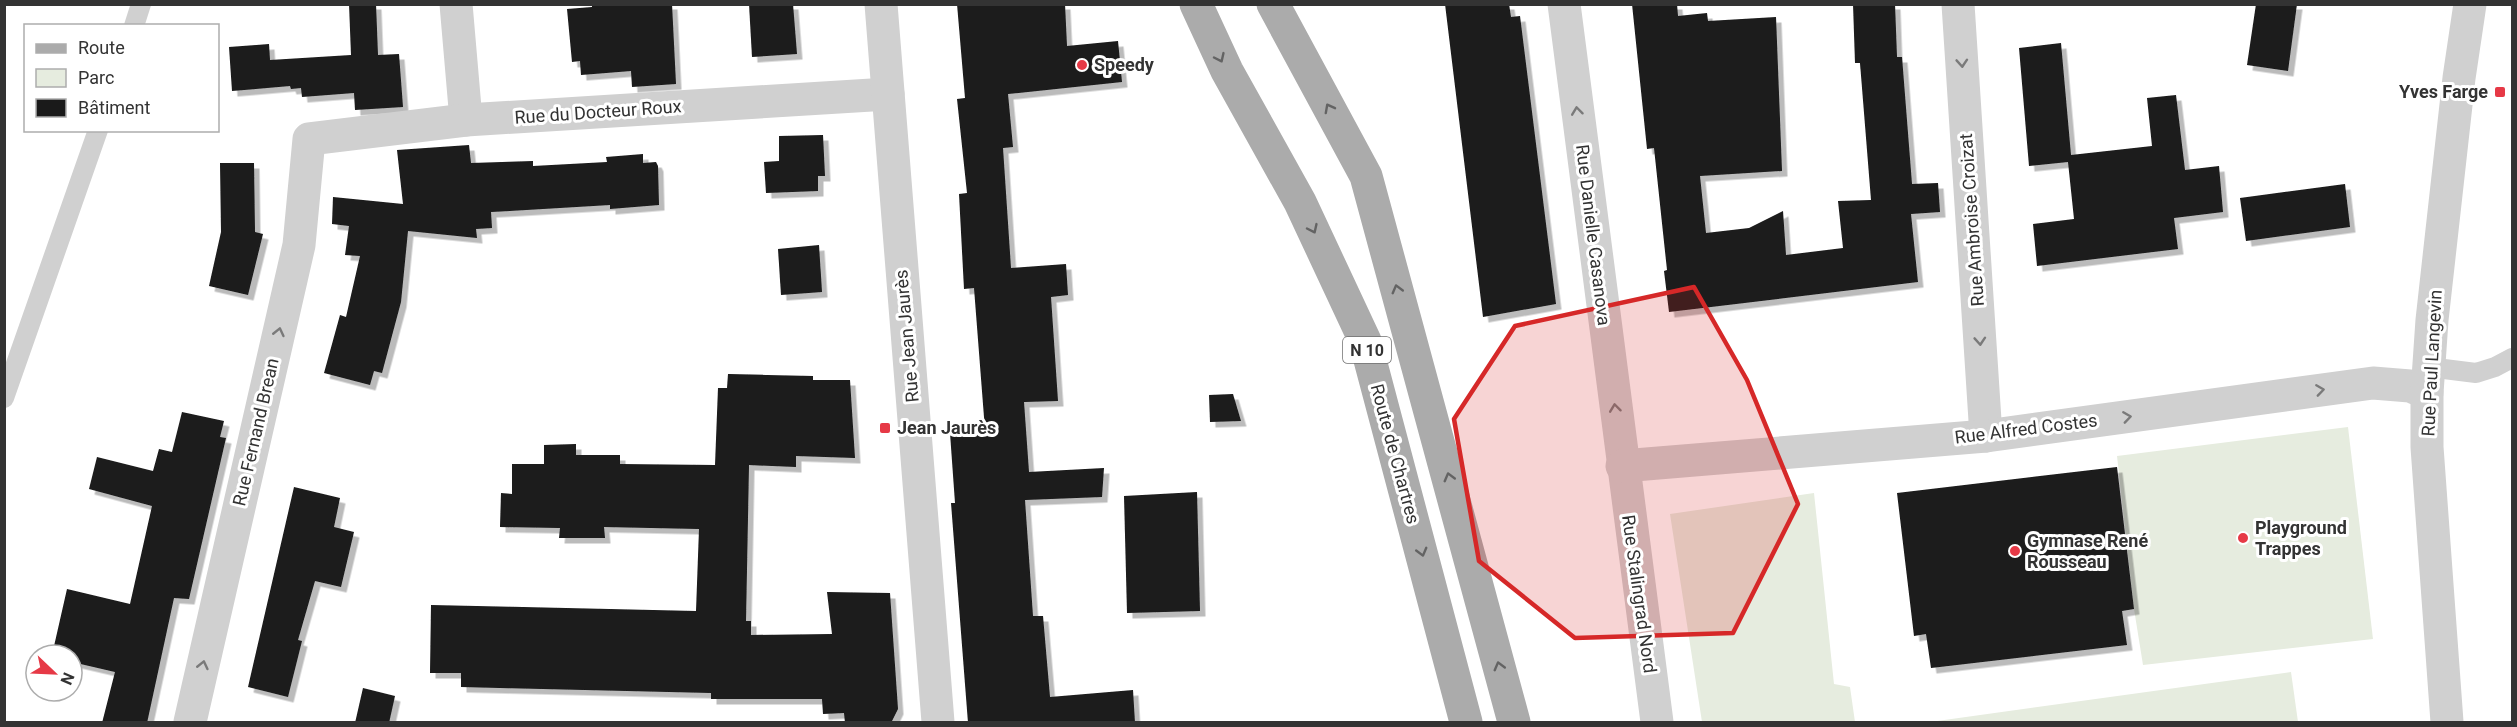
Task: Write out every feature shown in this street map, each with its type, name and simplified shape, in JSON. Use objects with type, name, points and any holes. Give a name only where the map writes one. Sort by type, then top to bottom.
[{"type":"main road","name":"Route de Chartres","points":[[1196,4],[1227,71],[1300,202],[1365,341],[1466,723]]},
{"type":"main road","name":"N 10","points":[[1273,4],[1366,176],[1514,723]]},
{"type":"street","points":[[456,4],[466,120]]},
{"type":"street","name":"Rue Jean Jaurès","points":[[881,4],[938,723]]},
{"type":"street","name":"Rue Danielle Casanova","points":[[1564,4],[1622,466]]},
{"type":"street","name":"Rue Ambroise Croizat","points":[[1958,4],[1986,436]]},
{"type":"street","name":"Rue Paul Langevin","points":[[2447,723],[2427,447],[2427,380],[2457,90],[2470,4]]},
{"type":"street","name":"Rue du Docteur Roux","points":[[309,139],[466,120],[888,94]]},
{"type":"street","name":"Rue Fernand Brean","points":[[190,723],[299,245],[309,139]]},
{"type":"street","name":"Rue Alfred Costes","points":[[1622,466],[1986,436],[2373,383],[2410,386],[2427,380]]},
{"type":"street","name":"Rue Stalingrad Nord","points":[[1622,466],[1657,723]]},
{"type":"lane","points":[[135,24],[141,4]]},
{"type":"lane","points":[[4,398],[97,132]]},
{"type":"lane","points":[[2427,380],[2476,373],[2512,358]]},
{"type":"highlighted area","points":[[1694,287],[1747,380],[1798,504],[1733,633],[1575,638],[1479,561],[1454,419],[1515,326]]},
{"type":"green space","name":"Playground Trappes","points":[[2348,427],[2373,639],[2143,665],[2134,609],[2117,456]]},
{"type":"green space","points":[[1814,493],[1834,684],[1850,687],[1855,722],[1702,722],[1670,514]]},
{"type":"green space","points":[[2291,672],[2298,722],[1930,722]]},
{"type":"building","points":[[349,4],[376,4],[378,55],[399,54],[403,107],[355,110],[354,93],[302,97],[301,88],[291,89],[290,86],[232,91],[229,47],[269,44],[270,60],[351,55]]},
{"type":"building","points":[[592,4],[672,4],[676,84],[632,87],[631,71],[581,75],[580,61],[572,62],[567,9],[592,7]]},
{"type":"building","points":[[749,4],[793,4],[797,54],[752,57]]},
{"type":"building","points":[[957,4],[1065,4],[1067,46],[1118,41],[1122,82],[1008,94],[1013,147],[1003,148],[1011,268],[1066,264],[1068,295],[1051,297],[1058,401],[1024,402],[1029,472],[1104,468],[1102,497],[1025,500],[1033,616],[1043,616],[1050,697],[1133,690],[1135,723],[968,723],[951,503],[955,503],[950,433],[985,430],[974,288],[964,289],[959,194],[967,193],[957,99],[965,98]]},
{"type":"building","points":[[1445,4],[1509,4],[1511,17],[1520,16],[1556,304],[1483,317]]},
{"type":"building","points":[[1632,4],[1677,4],[1678,16],[1707,13],[1708,21],[1776,17],[1782,171],[1700,176],[1706,233],[1749,228],[1783,211],[1786,255],[1843,248],[1838,201],[1871,200],[1860,63],[1855,63],[1853,4],[1895,4],[1897,57],[1902,57],[1912,184],[1938,183],[1940,212],[1911,214],[1918,282],[1669,312],[1664,271],[1667,270],[1654,148],[1647,149]]},
{"type":"building","points":[[2256,4],[2297,4],[2288,71],[2247,65]]},
{"type":"building","points":[[2061,43],[2071,155],[2152,146],[2147,98],[2176,95],[2185,170],[2219,166],[2223,212],[2174,218],[2178,249],[2037,266],[2033,224],[2074,219],[2068,162],[2029,166],[2019,48]]},
{"type":"building","points":[[823,135],[825,176],[818,176],[818,191],[766,193],[764,162],[779,161],[779,136]]},
{"type":"building","points":[[469,145],[471,163],[533,161],[533,166],[607,162],[606,157],[643,154],[643,163],[656,162],[658,166],[659,205],[610,209],[610,205],[491,212],[492,228],[476,229],[477,238],[408,231],[401,302],[382,373],[374,371],[370,385],[324,373],[340,315],[346,317],[360,256],[345,255],[349,226],[332,224],[333,197],[403,204],[397,150]]},
{"type":"building","points":[[220,163],[254,163],[255,232],[263,234],[248,295],[209,286],[221,232]]},
{"type":"building","points":[[2345,184],[2350,227],[2246,241],[2240,198]]},
{"type":"building","points":[[819,245],[822,292],[781,295],[778,249]]},
{"type":"building","points":[[728,374],[813,376],[813,380],[850,380],[855,458],[796,456],[796,467],[749,465],[746,621],[751,621],[751,635],[832,634],[827,592],[890,593],[898,709],[891,723],[845,723],[844,713],[823,714],[822,699],[711,699],[711,693],[461,687],[461,673],[430,673],[431,605],[696,611],[699,529],[604,527],[605,538],[559,538],[560,528],[500,527],[501,493],[512,494],[512,464],[544,464],[544,445],[576,444],[576,455],[620,455],[620,464],[715,465],[718,388],[727,388]]},
{"type":"building","points":[[1233,394],[1241,421],[1210,422],[1209,395]]},
{"type":"building","points":[[182,412],[224,421],[220,437],[226,438],[189,599],[174,598],[147,723],[102,723],[115,672],[84,665],[84,643],[55,643],[67,589],[130,604],[152,506],[89,489],[97,457],[153,471],[159,449],[172,452]]},
{"type":"building","name":"Gymnase René Rousseau","points":[[2117,467],[2134,609],[2122,611],[2127,645],[1931,668],[1926,634],[1914,636],[1897,493]]},
{"type":"building","points":[[294,487],[340,498],[334,527],[354,532],[341,587],[315,581],[298,640],[302,641],[288,697],[248,687]]},
{"type":"building","points":[[1197,492],[1200,611],[1127,613],[1124,496]]},
{"type":"building","points":[[363,688],[395,696],[389,723],[355,723]]},
{"type":"place","name":"Speedy","points":[[1082,65]]},
{"type":"place","name":"Yves Farge","points":[[2500,92]]},
{"type":"place","name":"Jean Jaurès","points":[[885,428]]},
{"type":"place","name":"Playground Trappes","points":[[2243,538]]},
{"type":"place","name":"Gymnase René Rousseau","points":[[2015,551]]}]
